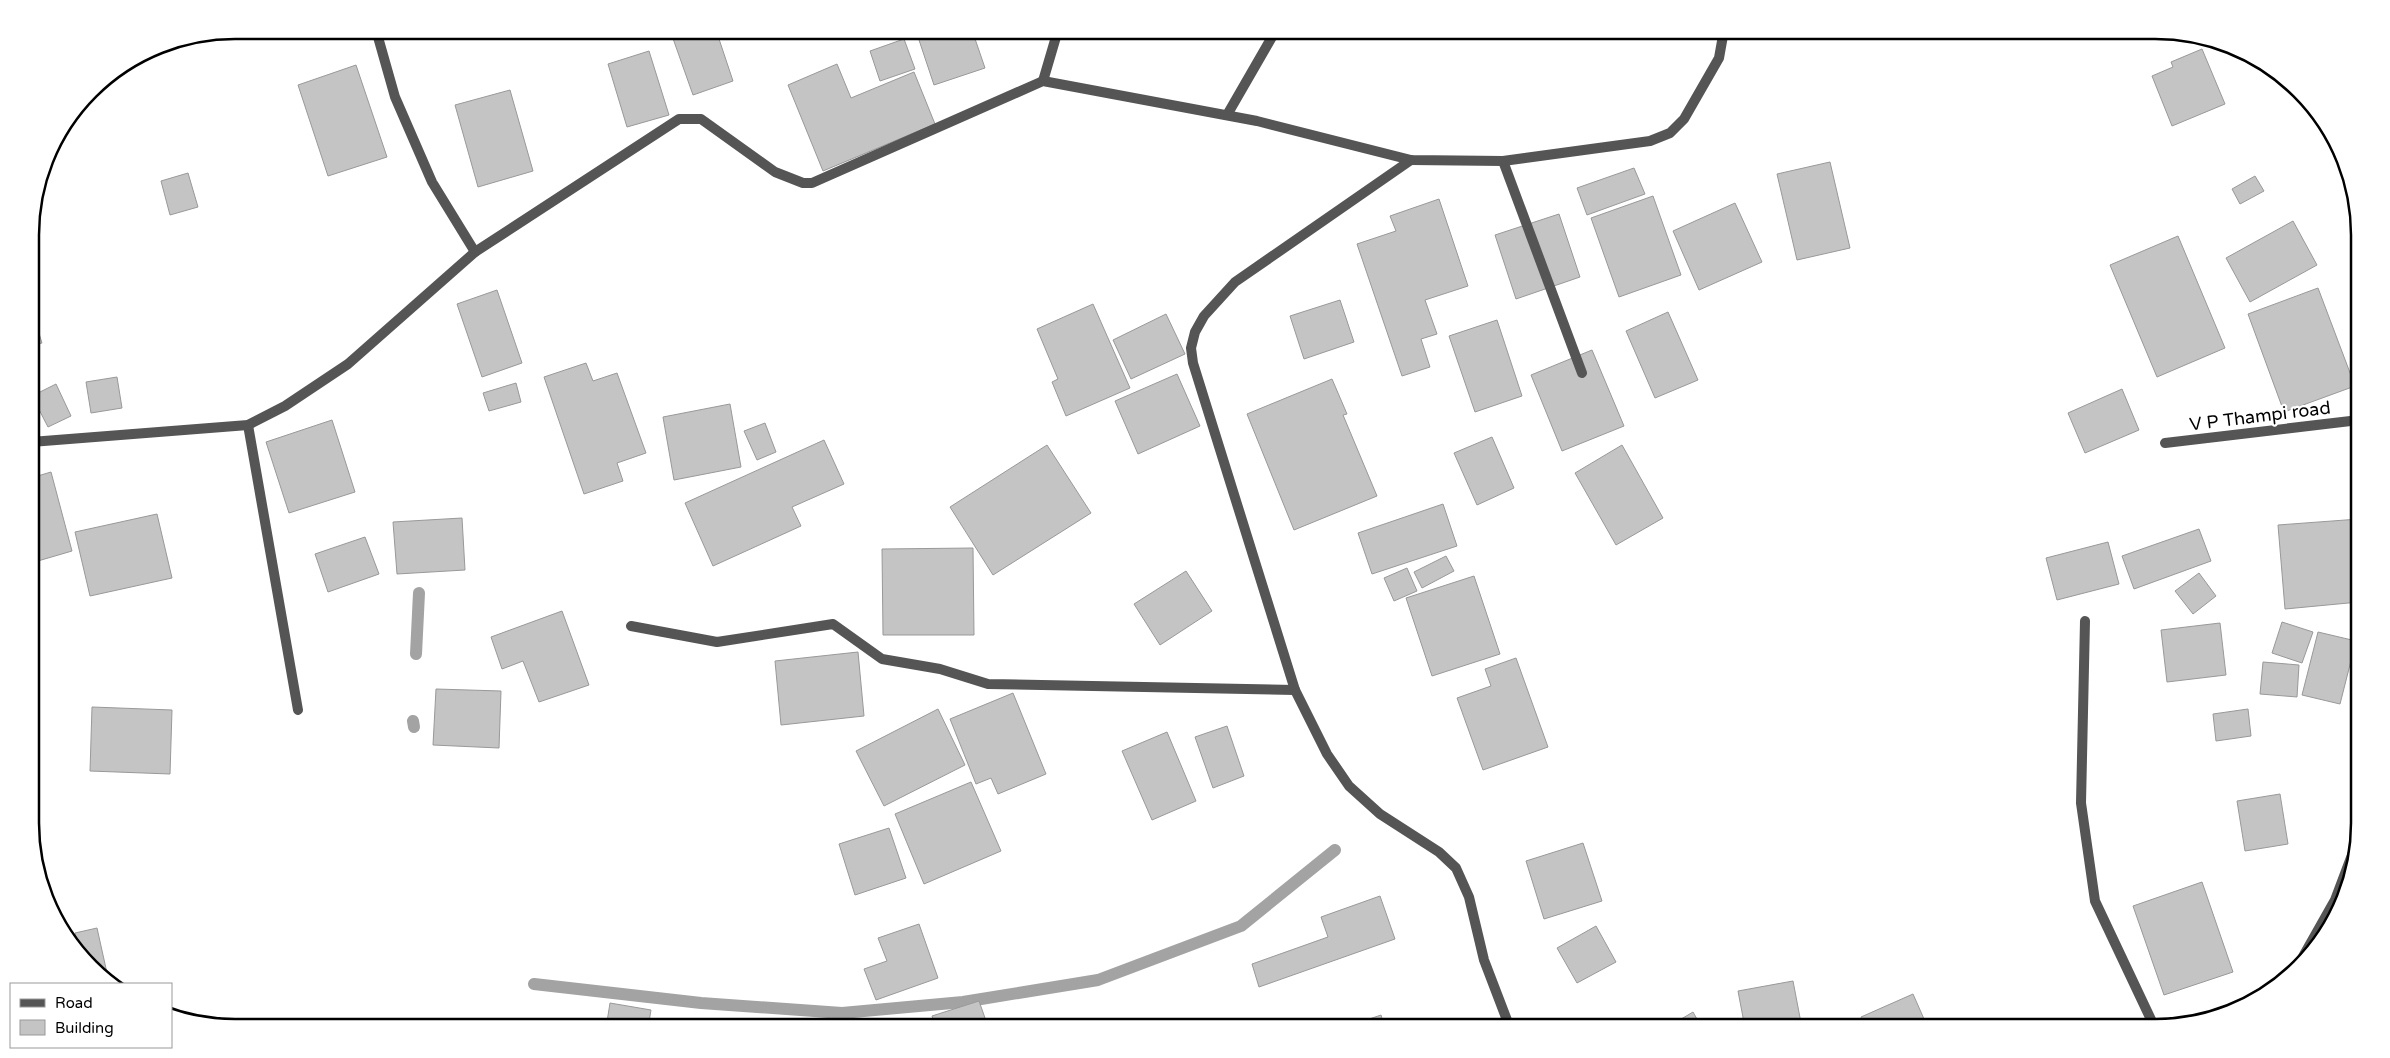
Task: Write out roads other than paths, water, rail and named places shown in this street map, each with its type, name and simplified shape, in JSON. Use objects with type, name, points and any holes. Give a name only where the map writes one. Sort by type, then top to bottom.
[{"type":"street","points":[[378,39],[394,97],[432,182],[475,252]]},
{"type":"street","points":[[1043,81],[1055,39]]},
{"type":"street","points":[[1227,115],[1271,39]]},
{"type":"street","points":[[39,441],[248,425],[285,406],[348,364],[475,252],[679,119],[701,119],[776,172],[803,183],[812,183],[1043,81],[1227,115],[1411,160],[1503,161],[1650,141],[1670,133],[1684,119],[1720,58],[1723,39]]},
{"type":"street","points":[[1411,160],[1235,282],[1204,316],[1195,332],[1191,348],[1199,388],[1295,690],[1327,754],[1349,786],[1380,814],[1439,852],[1456,868],[1469,897],[1484,960],[1507,1019]]},
{"type":"street","points":[[1503,161],[1582,373]]},
{"type":"street","name":"V P Thampi road","points":[[2165,443],[2351,421]]},
{"type":"street","points":[[248,425],[298,710]]},
{"type":"street","points":[[2085,621],[2081,802],[2095,901],[2151,1019]]},
{"type":"street","points":[[631,626],[717,642],[833,624],[882,659],[940,668],[988,684],[1295,690]]},
{"type":"street","points":[[2309,945],[2335,900],[2345,873]]},
{"type":"waterway","points":[[416,654],[419,593]]},
{"type":"waterway","points":[[413,721],[414,727]]},
{"type":"waterway","points":[[534,984],[701,1003],[842,1013],[963,1002],[1098,980],[1241,926],[1335,850]]}]
